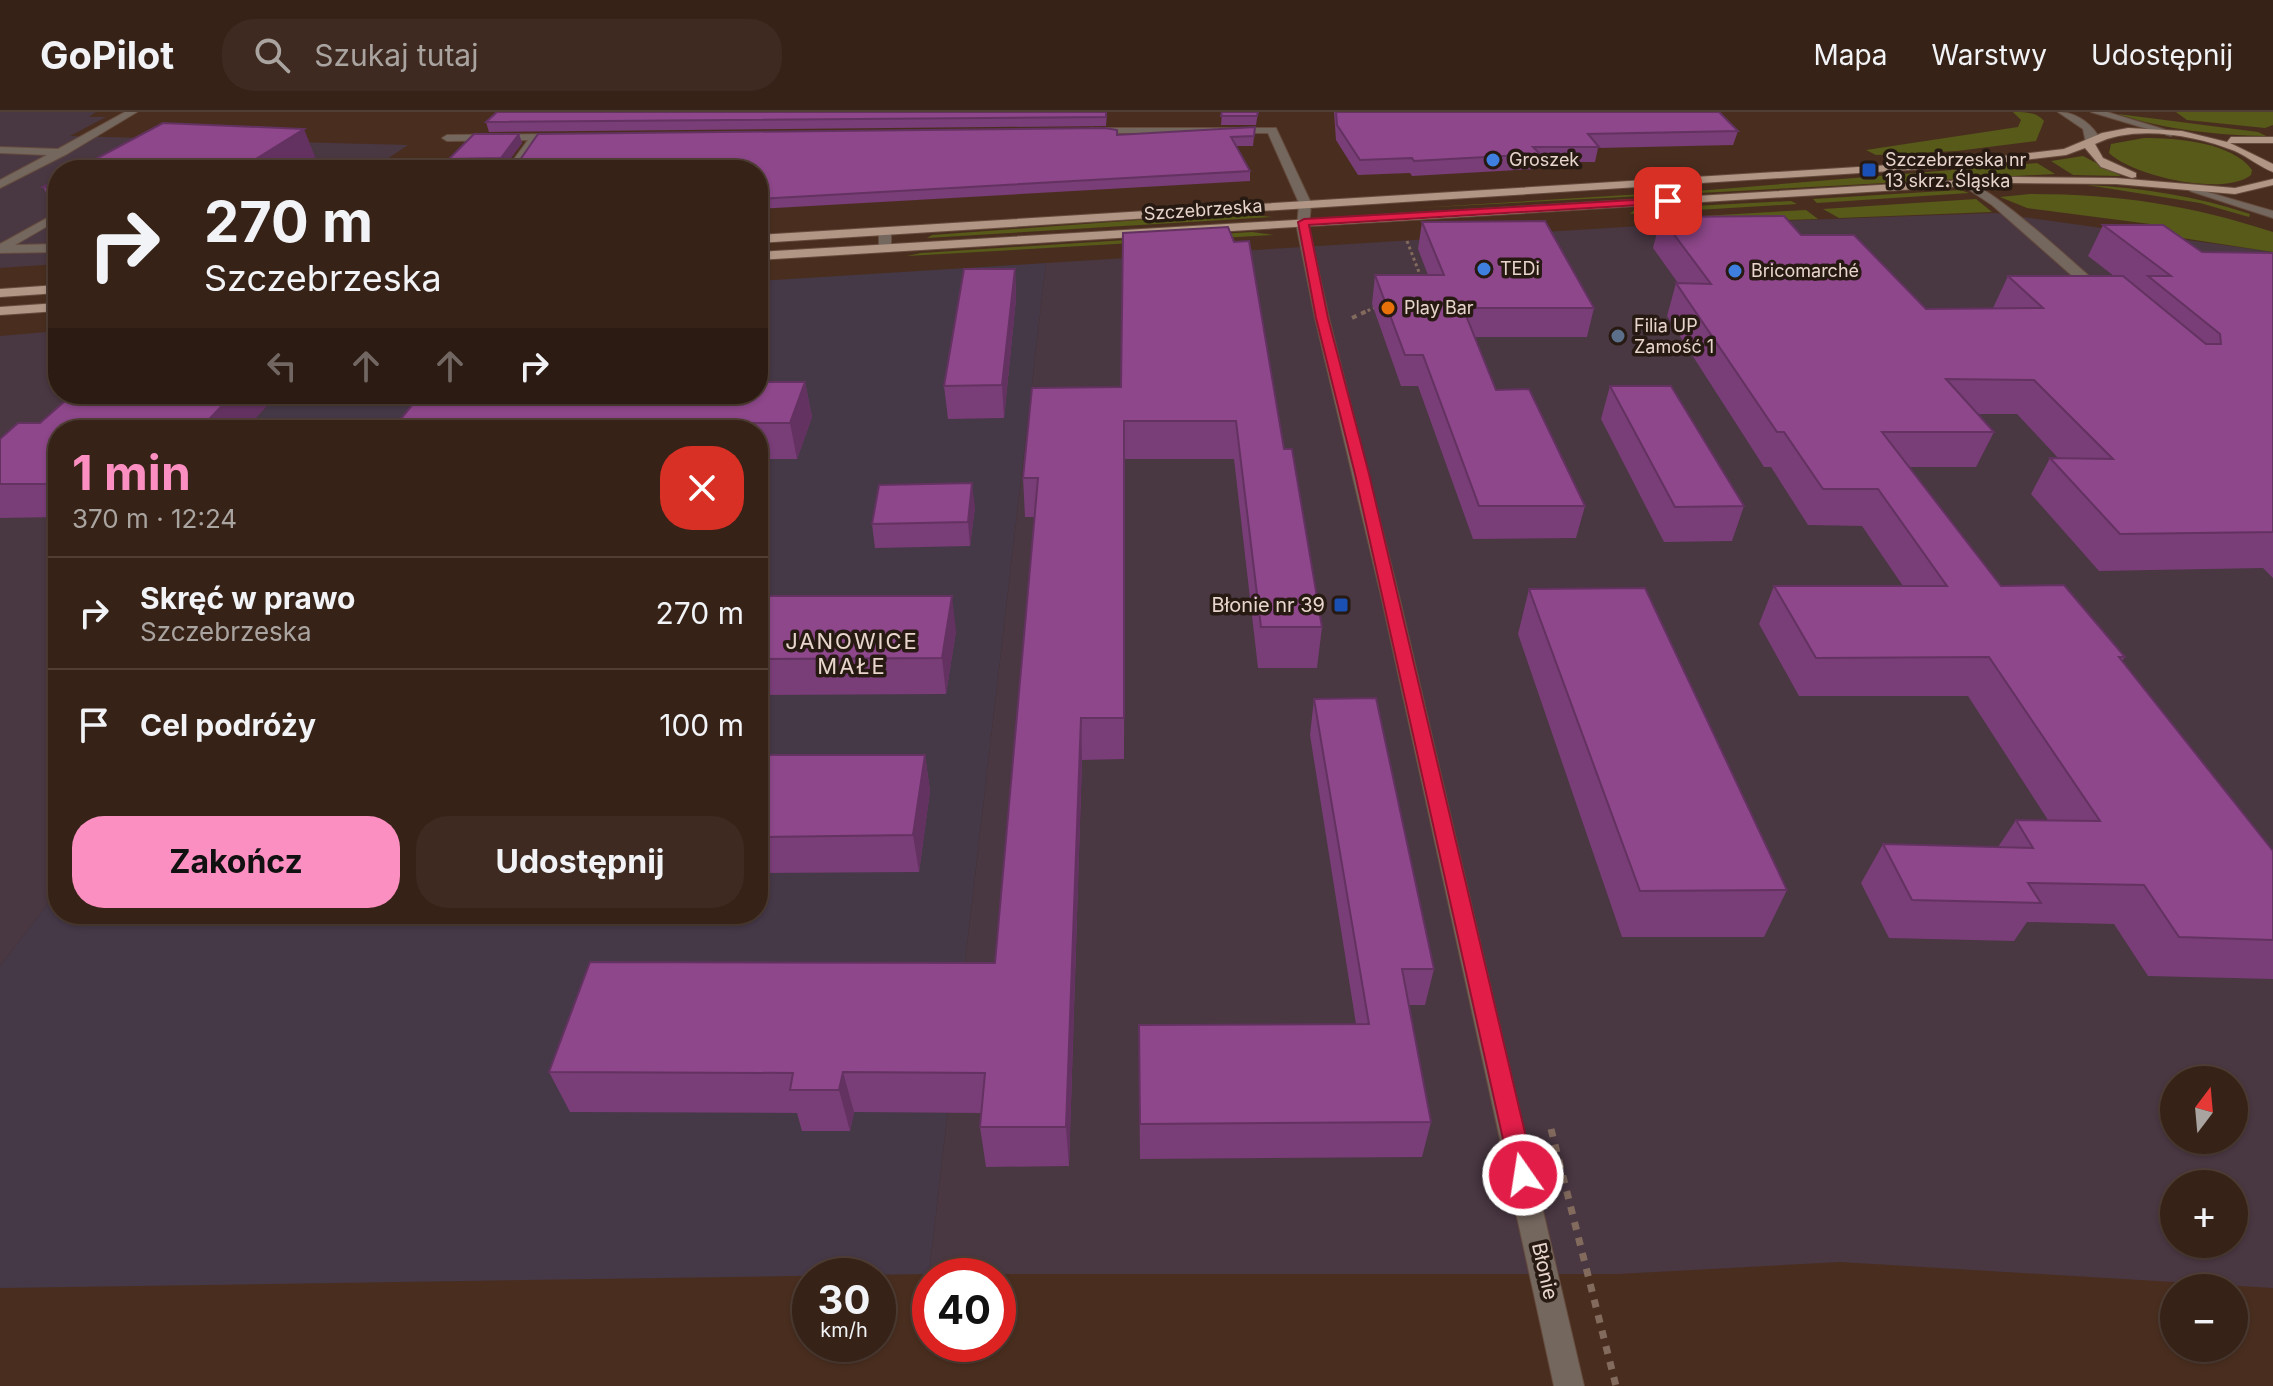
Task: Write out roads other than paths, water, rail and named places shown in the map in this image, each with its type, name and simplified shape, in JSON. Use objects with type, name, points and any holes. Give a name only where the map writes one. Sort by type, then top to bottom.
[{"type":"main road","name":"Szczebrzeska","points":[[768,255],[1999,161],[2066,152],[2119,132],[2191,136]]},
{"type":"main road","points":[[2191,136],[2273,140]]},
{"type":"main road","points":[[2191,136],[2245,151],[2273,169]]},
{"type":"main road","points":[[2089,142],[2090,152],[2107,165],[2178,187],[2248,190],[2273,182]]},
{"type":"main road","name":"Szczebrzeska","points":[[768,238],[1966,183],[2069,180],[2178,187]]},
{"type":"main road","points":[[0,293],[48,290]]},
{"type":"main road","points":[[0,311],[48,308]]},
{"type":"street","points":[[0,185],[132,112]]},
{"type":"street","points":[[2063,112],[2087,127],[2092,134],[2089,142]]},
{"type":"street","points":[[2096,112],[2171,133]]},
{"type":"street","name":"Błonie","points":[[1086,131],[1272,130],[1304,213],[1322,318],[1391,600],[1569,1386]]},
{"type":"street","points":[[519,160],[536,137]]},
{"type":"street","points":[[447,138],[583,137]]},
{"type":"street","points":[[0,150],[63,152]]},
{"type":"street","points":[[30,169],[48,170]]},
{"type":"street","points":[[1966,183],[1996,203],[2109,301]]},
{"type":"street","points":[[2194,189],[2273,215]]},
{"type":"street","points":[[0,249],[48,221]]},
{"type":"street","points":[[885,232],[885,248]]},
{"type":"street","points":[[0,249],[48,248]]},
{"type":"place","name":"Groszek","points":[[1493,160]]},
{"type":"place","name":"Szczebrzeska nr 13 skrz. Śląska","points":[[1869,170]]},
{"type":"place","name":"TEDi","points":[[1484,269]]},
{"type":"place","name":"Bricomarché","points":[[1735,271]]},
{"type":"place","name":"Play Bar","points":[[1388,308]]},
{"type":"place","name":"Filia UP Zamość 1","points":[[1618,336]]},
{"type":"place","name":"Błonie nr 39","points":[[1341,605]]},
{"type":"district","name":"JANOWICE MAŁE","points":[[852,654]]}]
